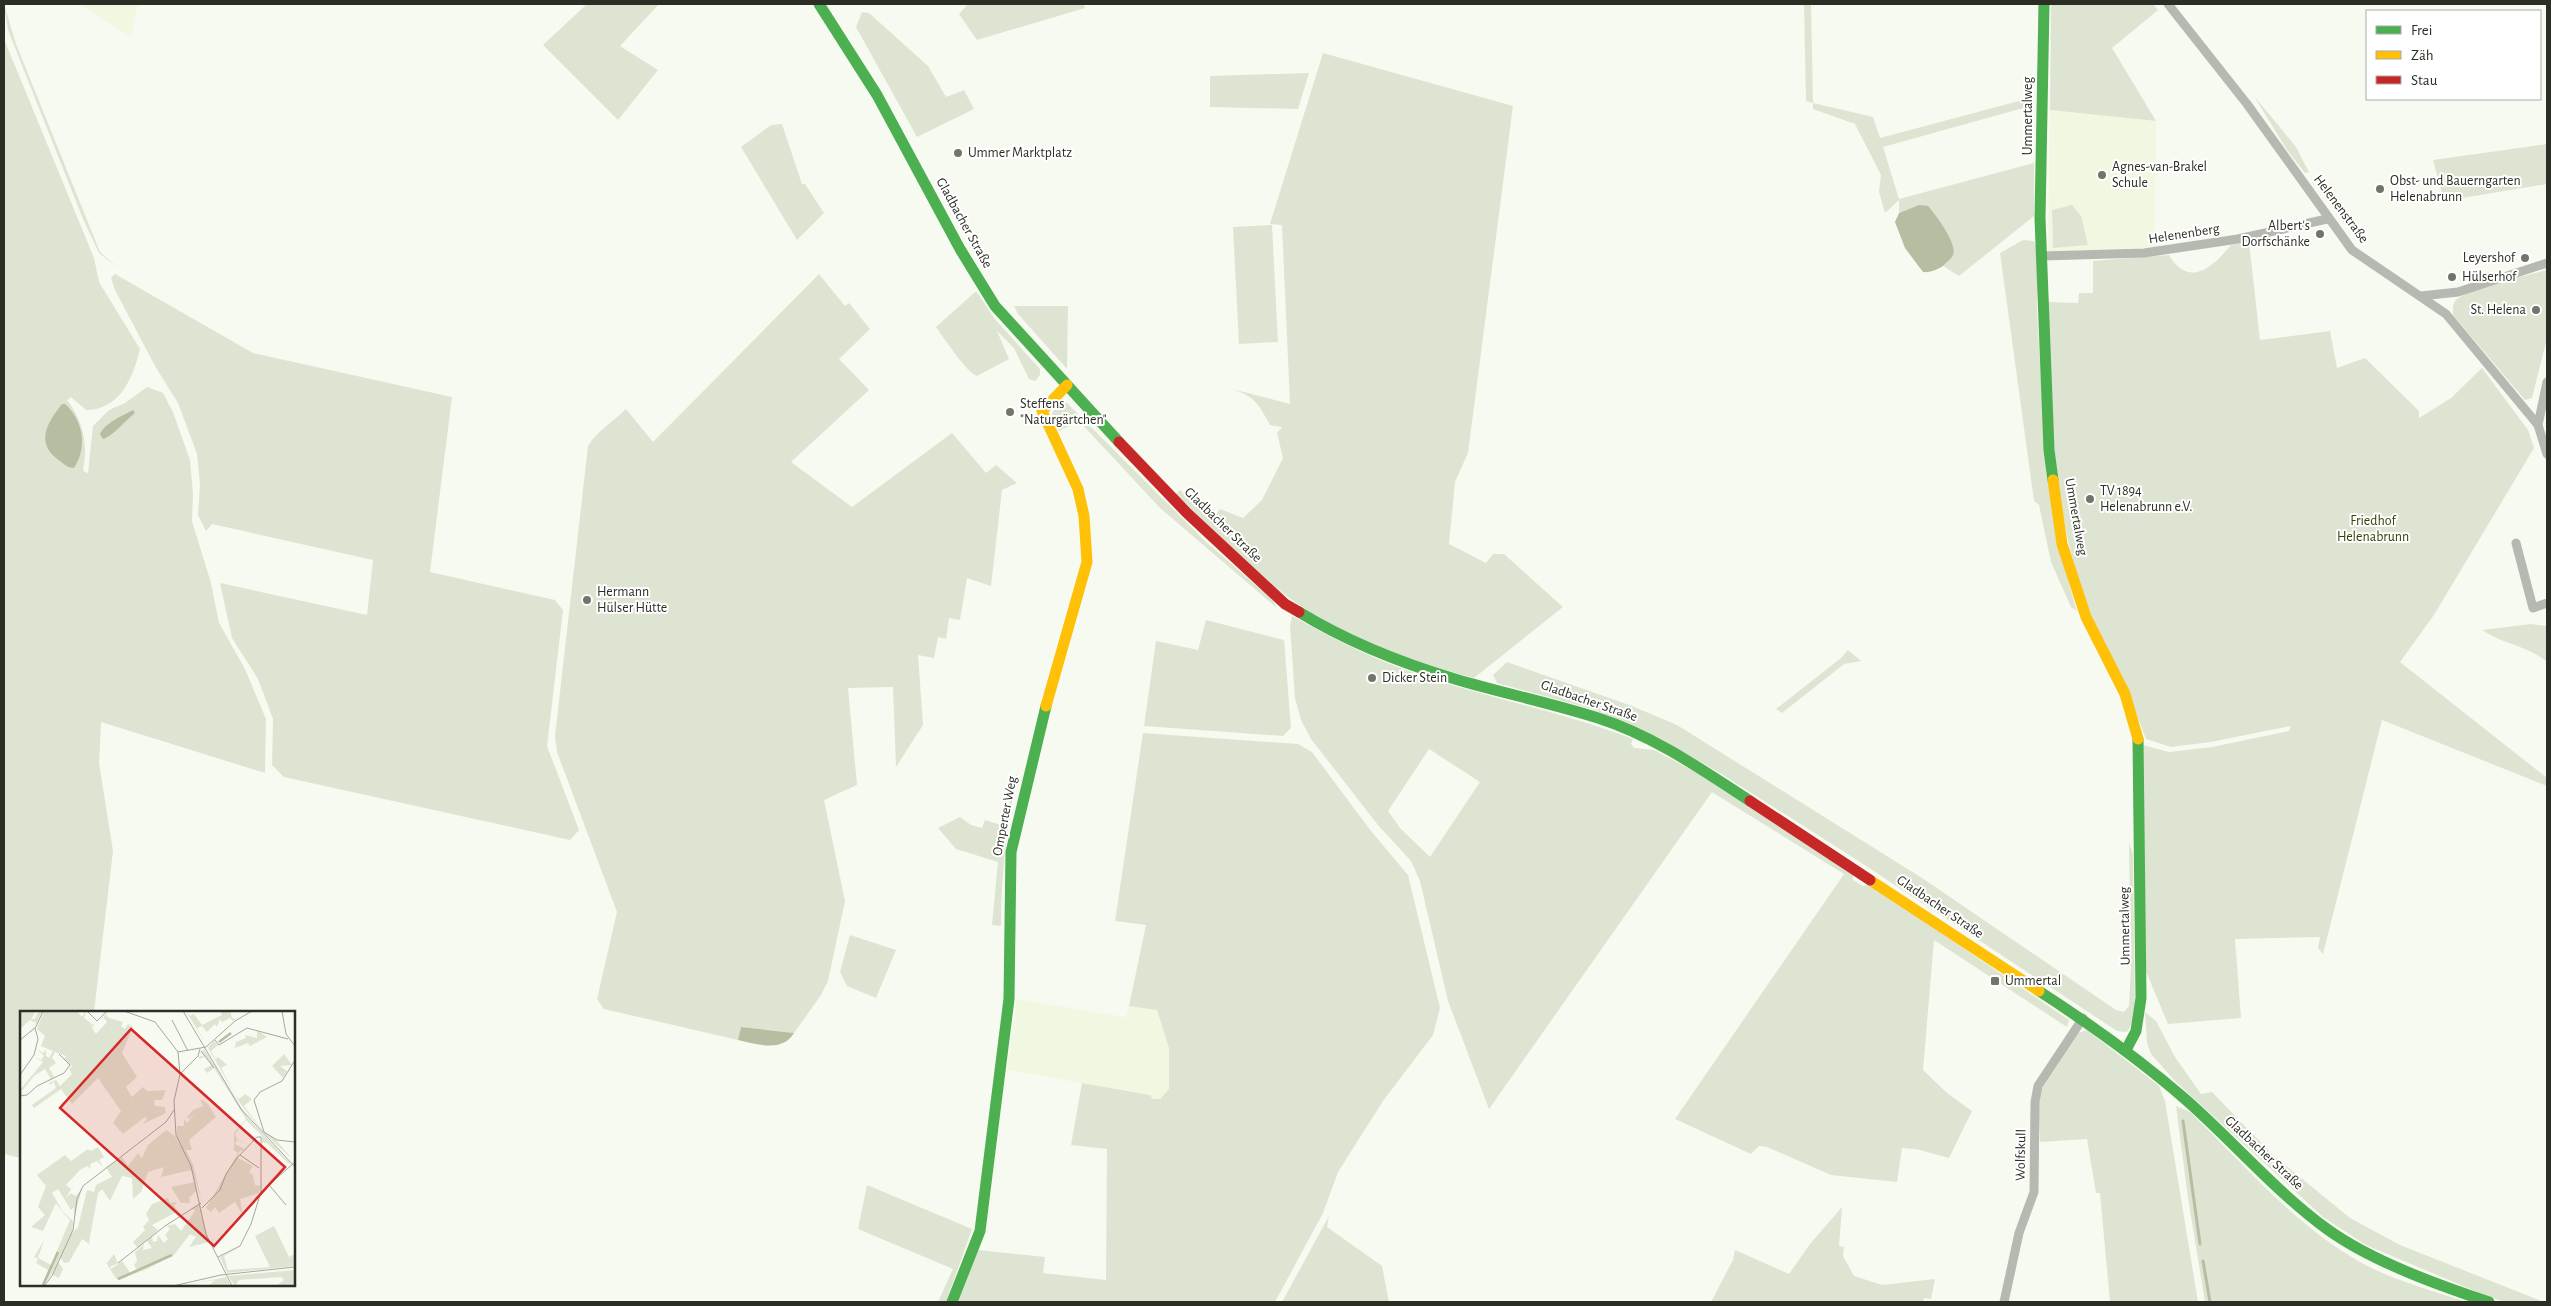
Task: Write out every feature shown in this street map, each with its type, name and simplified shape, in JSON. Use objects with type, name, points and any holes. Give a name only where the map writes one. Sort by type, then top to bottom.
[{"type":"main road","name":"Ummertalweg","points":[[2044,4],[2040,218],[2043,256],[2042,310],[2049,450],[2062,544],[2086,617],[2125,694],[2138,740],[2140,964],[2143,996],[2134,1040],[2126,1050]]},
{"type":"main road","name":"Gladbacher Straße","points":[[823,5],[877,95],[979,281],[995,306],[1187,513],[1286,604],[1322,626],[1371,650],[1454,679],[1598,718],[1641,735],[1680,755],[2083,1018],[2126,1050],[2185,1099],[2278,1188],[2328,1230],[2376,1256],[2436,1284],[2489,1302]]},
{"type":"main road","name":"Omperter Weg","points":[[952,1302],[980,1231],[1009,999],[1011,852],[1035,744],[1087,562],[1084,516],[1078,489],[1042,411],[1067,385]]},
{"type":"street","name":"Helenenstraße","points":[[2168,4],[2247,104],[2327,218],[2352,250],[2387,276],[2421,296],[2446,314],[2538,425],[2547,454]]},
{"type":"street","name":"Helenenberg","points":[[2043,256],[2144,254],[2238,240],[2327,218]]},
{"type":"street","points":[[2421,296],[2458,292],[2547,263]]},
{"type":"street","points":[[2538,425],[2547,382]]},
{"type":"street","points":[[2516,543],[2533,608],[2547,603]]},
{"type":"street","name":"Wolfskull","points":[[2004,1302],[2018,1233],[2034,1192],[2035,1102],[2038,1086],[2083,1018]]},
{"type":"shaded area","points":[[79,4],[138,4],[131,37]]},
{"type":"shaded area","name":"Agnes-van-Brakel Schule","points":[[2050,110],[2156,121],[2155,247],[2048,252]]},
{"type":"shaded area","points":[[1919,205],[1928,206],[1936,215],[1945,229],[1954,250],[1952,256],[1945,264],[1929,272],[1923,272],[1905,248],[1895,222],[1899,213]]},
{"type":"shaded area","points":[[62,404],[65,404],[71,410],[82,434],[81,451],[74,468],[67,466],[52,454],[45,441],[51,419]]},
{"type":"shaded area","points":[[133,410],[135,413],[107,438],[103,439],[100,434],[106,426]]},
{"type":"shaded area","points":[[1017,999],[1126,1017],[1129,1006],[1157,1010],[1169,1048],[1169,1089],[1160,1099],[1153,1099],[1150,1095],[1007,1070]]},
{"type":"shaded area","points":[[741,1027],[794,1033],[783,1043],[769,1046],[738,1040]]},
{"type":"green space","points":[[4,4],[16,44],[100,252],[118,268],[99,253],[83,219],[8,30]]},
{"type":"green space","points":[[587,4],[659,4],[620,46],[658,70],[618,120],[543,45]]},
{"type":"green space","points":[[968,4],[1083,4],[1085,8],[977,40],[959,14]]},
{"type":"green space","points":[[1804,4],[1811,4],[1813,103],[1806,101]]},
{"type":"green space","points":[[2051,4],[2153,4],[2158,10],[2112,48],[2156,121],[2050,110]]},
{"type":"green space","points":[[862,12],[869,13],[928,66],[946,97],[964,90],[974,109],[917,137],[856,27]]},
{"type":"green space","points":[[4,39],[94,258],[99,282],[140,349],[129,381],[108,405],[98,409],[86,410],[71,397],[67,400],[81,425],[85,443],[83,471],[88,473],[93,426],[109,410],[125,403],[147,387],[163,393],[173,412],[190,460],[193,494],[192,521],[211,583],[219,623],[245,669],[266,719],[265,773],[101,722],[99,763],[113,851],[94,1011],[20,1011],[20,1158],[4,1154]]},
{"type":"green space","points":[[1323,53],[1513,106],[1468,453],[1455,482],[1449,544],[1486,563],[1493,554],[1504,554],[1563,607],[1474,678],[1398,654],[1372,644],[1323,620],[1279,590],[1252,567],[1176,494],[1180,490],[1212,520],[1220,509],[1243,518],[1262,500],[1283,458],[1277,433],[1282,427],[1270,425],[1256,402],[1232,389],[1290,404],[1282,225],[1270,224]]},
{"type":"green space","points":[[1309,73],[1298,109],[1210,107],[1210,76]]},
{"type":"green space","points":[[2254,96],[2296,147],[2309,172],[2305,173],[2287,150]]},
{"type":"green space","points":[[2034,97],[2034,105],[1883,147],[1899,199],[2034,163],[2034,216],[1959,276],[1943,266],[1953,255],[1919,205],[1899,213],[1899,200],[1885,213],[1879,192],[1881,175],[1855,124],[1813,109],[1813,103],[1873,117],[1880,138]]},
{"type":"green space","points":[[782,124],[802,184],[805,184],[824,213],[797,240],[741,147],[771,125]]},
{"type":"green space","points":[[2547,144],[2547,184],[2444,201],[2433,160]]},
{"type":"green space","points":[[2072,205],[2081,216],[2088,245],[2053,248],[2052,210]]},
{"type":"green space","points":[[1272,225],[1278,342],[1239,344],[1233,227]]},
{"type":"green space","points":[[2023,240],[2034,241],[2036,246],[2037,310],[2047,462],[2058,536],[2066,574],[2077,611],[2071,607],[2051,562],[2039,505],[2034,501],[2000,253]]},
{"type":"green space","name":"Friedhof Helenabrunn","points":[[2249,242],[2260,340],[2330,331],[2337,368],[2365,358],[2419,411],[2419,418],[2451,398],[2482,368],[2528,430],[2534,448],[2434,615],[2400,662],[2547,778],[2547,786],[2382,720],[2323,954],[2318,948],[2320,937],[2235,939],[2241,1018],[2168,1024],[2145,969],[2143,745],[2169,752],[2212,747],[2289,731],[2291,726],[2211,742],[2171,747],[2146,739],[2128,692],[2085,602],[2071,554],[2058,483],[2054,447],[2051,411],[2048,302],[2078,303],[2079,293],[2093,293],[2093,261],[2169,255],[2185,271],[2193,273],[2209,267],[2231,245]]},
{"type":"green space","points":[[2547,270],[2547,338],[2532,398],[2525,400],[2453,315],[2453,305],[2456,300],[2473,291]]},
{"type":"green space","points":[[115,274],[253,353],[452,397],[430,572],[555,600],[563,610],[547,746],[579,830],[570,840],[284,777],[272,765],[273,719],[258,679],[232,638],[220,583],[367,615],[373,560],[212,524],[206,531],[198,515],[200,484],[197,454],[178,403],[155,366],[115,290],[111,278]]},
{"type":"green space","points":[[819,274],[845,306],[849,303],[870,329],[839,359],[869,390],[791,462],[852,507],[952,433],[986,473],[996,465],[1017,483],[1002,490],[991,586],[967,578],[960,620],[949,618],[946,639],[938,637],[934,658],[918,655],[923,725],[896,767],[893,687],[848,688],[857,785],[824,800],[845,901],[828,981],[821,995],[794,1033],[741,1027],[738,1040],[604,1009],[597,999],[617,912],[557,752],[555,736],[588,446],[601,431],[626,409],[653,442]]},
{"type":"green space","points":[[977,292],[994,318],[1040,369],[1040,375],[1035,381],[1029,379],[1014,348],[997,331],[1009,359],[977,376],[962,362],[936,327]]},
{"type":"green space","points":[[1014,306],[1068,306],[1067,369],[1018,314]]},
{"type":"green space","points":[[1067,403],[1206,542],[1273,600],[1277,608],[1160,508],[1079,421],[1059,431],[1052,414],[1057,406]]},
{"type":"green space","points":[[1292,616],[1362,652],[1406,670],[1434,680],[1576,720],[1633,739],[1631,744],[1634,748],[1654,750],[1701,775],[1853,875],[1853,880],[1863,886],[1869,884],[2069,1020],[2067,1027],[1934,940],[1923,1070],[1947,1093],[1972,1111],[1949,1158],[1916,1149],[1902,1148],[1897,1182],[1831,1175],[1767,1147],[1759,1146],[1751,1154],[1675,1119],[1844,874],[1712,792],[1489,1109],[1448,1001],[1420,881],[1411,861],[1378,825],[1311,739],[1301,720],[1295,698],[1290,626]],"holes":[[[1429,749],[1480,782],[1430,857],[1400,828],[1388,811]]]},
{"type":"green space","points":[[1206,620],[1284,640],[1291,728],[1283,736],[1144,726],[1156,641],[1198,650]]},
{"type":"green space","points":[[2531,624],[2547,626],[2547,662],[2532,652],[2498,639],[2482,630]]},
{"type":"green space","points":[[1848,650],[1861,661],[1844,664],[1782,713],[1776,709],[1841,658]]},
{"type":"green space","points":[[1507,662],[1632,706],[1677,725],[1922,878],[2116,1010],[2124,1012],[2129,1006],[2131,967],[2129,843],[2133,854],[2135,1012],[2133,1022],[2127,1032],[2117,1031],[1860,862],[1720,773],[1657,737],[1592,709],[1497,683],[1493,675]]},
{"type":"green space","points":[[1143,733],[1298,744],[1312,752],[1371,831],[1408,875],[1440,1008],[1433,1035],[1383,1101],[1338,1172],[1323,1213],[1275,1302],[958,1302],[978,1250],[1045,1257],[1043,1273],[1106,1280],[1107,1149],[1071,1145],[1082,1083],[1150,1095],[1153,1099],[1160,1099],[1169,1089],[1169,1048],[1157,1010],[1129,1006],[1146,925],[1115,921]]},
{"type":"green space","points":[[1019,765],[1006,845],[1002,885],[1001,926],[992,925],[998,862],[956,849],[938,828],[960,817],[971,825],[982,828],[985,820],[1004,826]]},
{"type":"green space","points":[[850,935],[896,950],[876,998],[847,986],[840,972]]},
{"type":"green space","points":[[2145,1012],[2156,1021],[2175,1057],[2201,1094],[2212,1092],[2273,1155],[2350,1218],[2400,1245],[2544,1302],[2504,1302],[2482,1294],[2366,1245],[2323,1217],[2175,1081],[2151,1054],[2147,1043]]},
{"type":"green space","points":[[2087,1030],[2159,1086],[2165,1101],[2198,1302],[2110,1302],[2100,1193],[2096,1193],[2087,1139],[2040,1142],[2038,1099],[2040,1092],[2078,1033]]},
{"type":"green space","points":[[2176,1106],[2190,1112],[2291,1212],[2336,1247],[2360,1262],[2385,1274],[2466,1302],[2205,1302],[2188,1198]]},
{"type":"green space","points":[[867,1185],[972,1229],[946,1302],[938,1302],[953,1269],[858,1229]]},
{"type":"green space","points":[[1842,1207],[1839,1246],[1844,1247],[1843,1256],[1854,1276],[1882,1285],[1935,1279],[1931,1299],[1924,1298],[1923,1302],[1711,1302],[1733,1260],[1735,1250],[1789,1274],[1810,1244]]},
{"type":"green space","points":[[1329,1216],[1327,1227],[1382,1266],[1389,1302],[1282,1302]]},
{"type":"waterway","points":[[2183,1121],[2200,1244]]},
{"type":"waterway","points":[[2203,1261],[2210,1302]]},
{"type":"traffic: fast","points":[[819,4],[877,95],[960,249],[995,306],[1119,442]]},
{"type":"traffic: fast","points":[[2044,4],[2040,218],[2049,450],[2053,480]]},
{"type":"traffic: fast","points":[[1299,612],[1336,633],[1375,651],[1415,666],[1619,725],[1677,754],[1750,801]]},
{"type":"traffic: fast","points":[[952,1302],[980,1231],[1009,999],[1011,852],[1046,706]]},
{"type":"traffic: fast","points":[[2126,1050],[2136,1031],[2141,998],[2138,739]]},
{"type":"traffic: fast","points":[[2039,991],[2114,1042],[2168,1084],[2290,1199],[2327,1229],[2384,1262],[2427,1280],[2489,1302]]},
{"type":"traffic: slow","points":[[1046,706],[1087,562],[1084,516],[1078,489],[1042,411],[1067,385]]},
{"type":"traffic: slow","points":[[2053,480],[2062,544],[2086,617],[2125,694],[2138,739]]},
{"type":"traffic: slow","points":[[1870,880],[2039,991]]},
{"type":"traffic: jam","points":[[1119,442],[1187,513],[1285,604],[1299,612]]},
{"type":"traffic: jam","points":[[1750,801],[1870,880]]},
{"type":"place","name":"Ummer Marktplatz","points":[[958,153]]},
{"type":"place","name":"Agnes-van-Brakel Schule","points":[[2102,175]]},
{"type":"place","name":"Obst- und Bauerngarten Helenabrunn","points":[[2380,189]]},
{"type":"place","name":"Albert's Dorfschänke","points":[[2320,234]]},
{"type":"place","name":"Leyershof","points":[[2525,258]]},
{"type":"place","name":"Hülserhof","points":[[2452,277]]},
{"type":"place","name":"St. Helena","points":[[2536,310]]},
{"type":"place","name":"Steffens \"Naturgärtchen\"","points":[[1010,412]]},
{"type":"place","name":"TV 1894 Helenabrunn e.V.","points":[[2090,499]]},
{"type":"place","name":"Hermann Hülser Hütte","points":[[587,600]]},
{"type":"place","name":"Dicker Stein","points":[[1372,678]]},
{"type":"place","name":"Ummertal","points":[[1995,981]]}]
